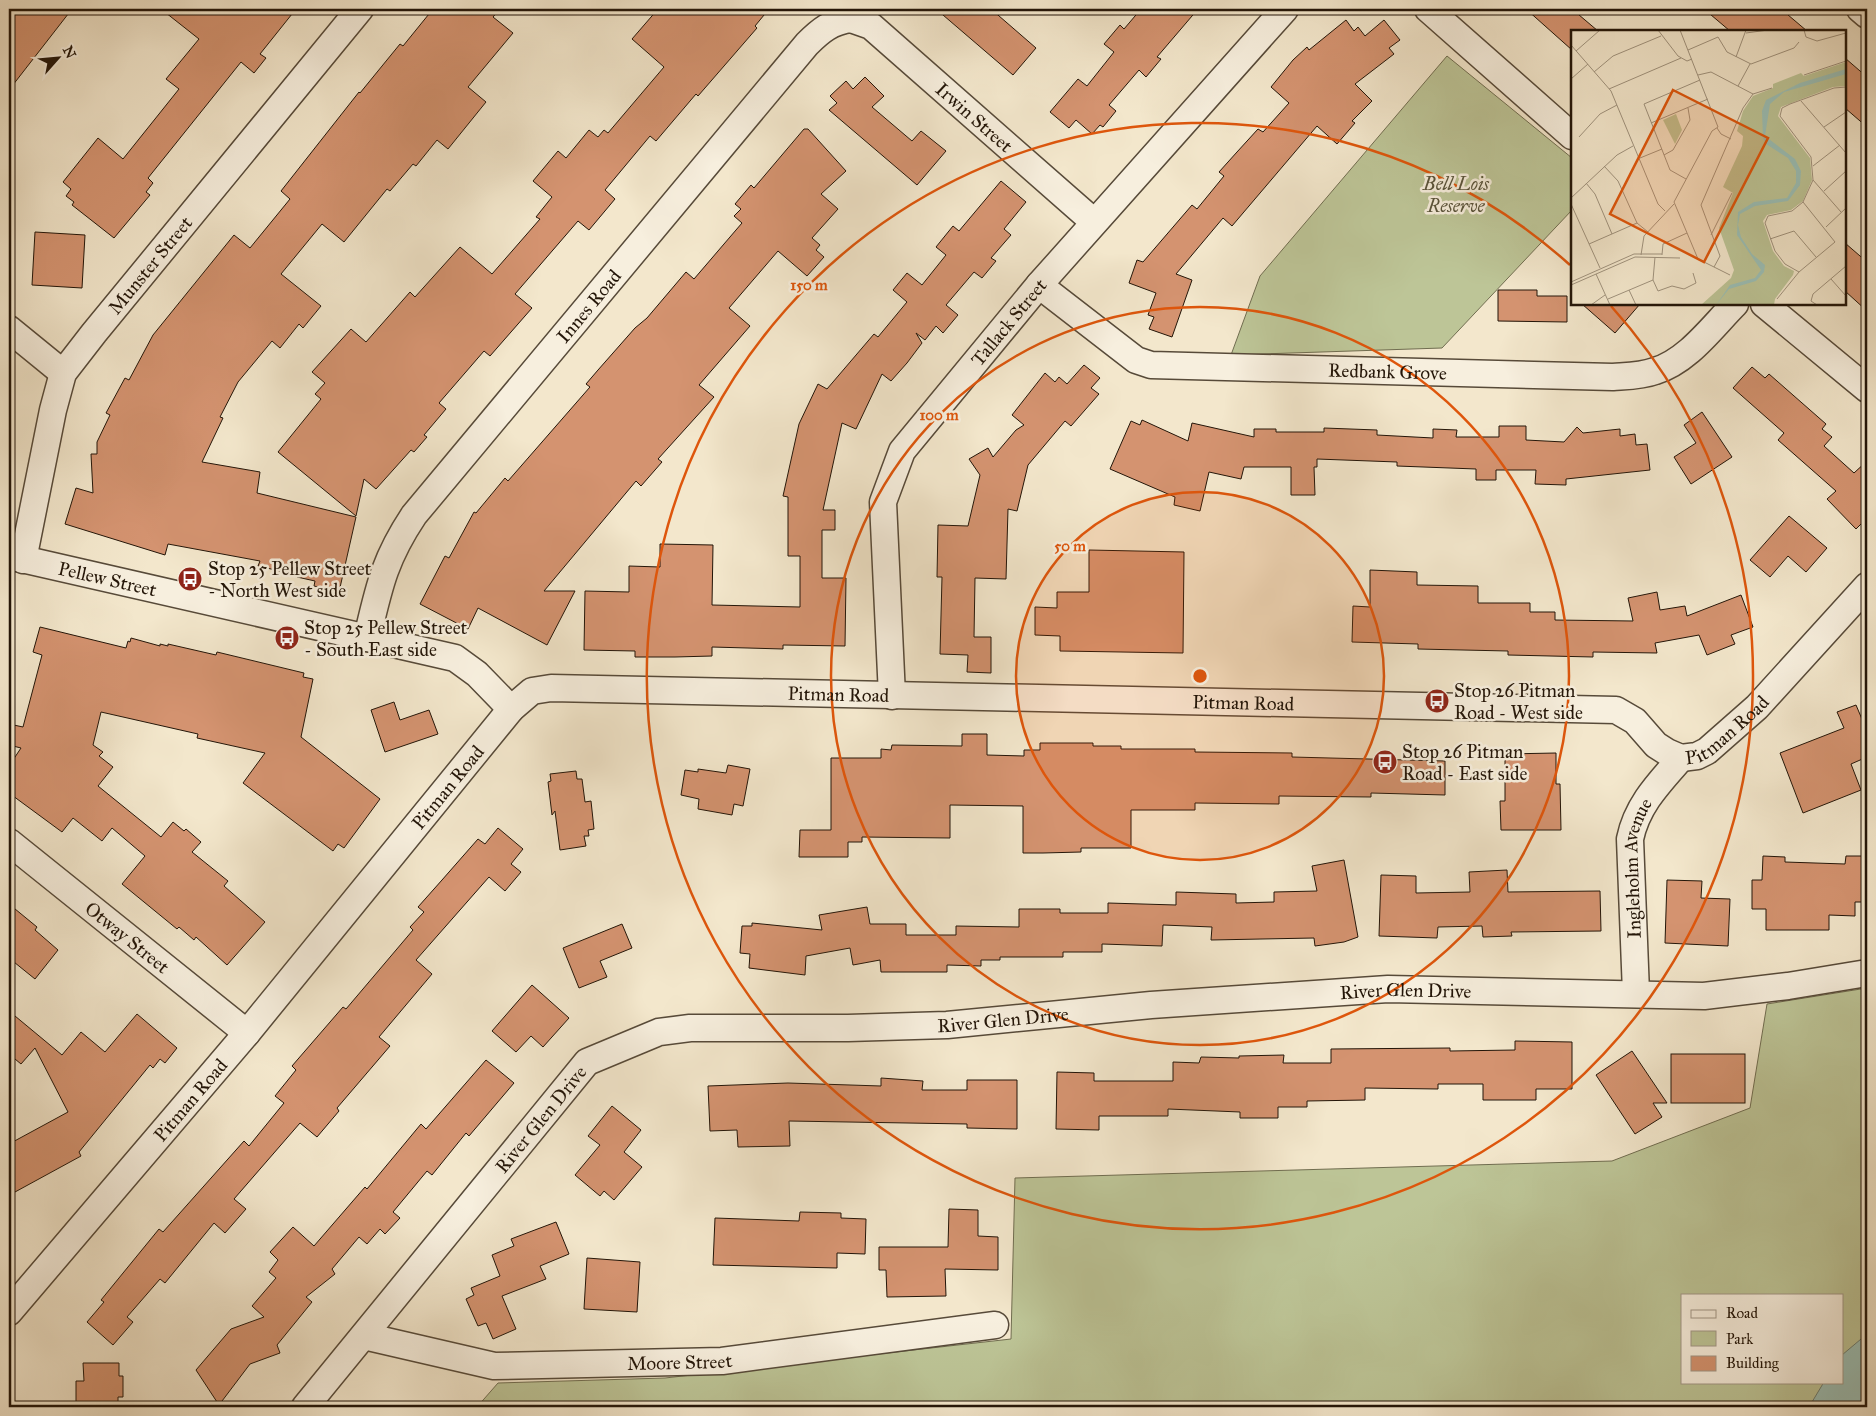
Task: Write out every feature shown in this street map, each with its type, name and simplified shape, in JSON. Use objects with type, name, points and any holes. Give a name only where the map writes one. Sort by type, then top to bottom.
[{"type":"street","name":"Munster Street","points":[[16,558],[63,373],[360,9]]},
{"type":"street","name":"Tallack Street","points":[[892,696],[883,502],[902,451],[1039,285],[1285,9]]},
{"type":"street","points":[[1428,9],[1571,135]]},
{"type":"street","points":[[1860,9],[1867,15]]},
{"type":"street","name":"Irwin Street","points":[[853,14],[870,26],[1094,222]]},
{"type":"street","name":"Innes Road","points":[[367,638],[380,578],[395,544],[414,515],[807,44],[824,28],[853,14]]},
{"type":"street","name":"Redbank Grove","points":[[1039,285],[1136,360],[1151,364],[1171,365],[1613,377],[1643,375],[1663,368],[1683,356],[1734,305]]},
{"type":"street","points":[[1765,305],[1867,389]]},
{"type":"street","points":[[9,329],[63,373]]},
{"type":"street","name":"Pellew Street","points":[[16,558],[454,658],[477,674],[511,709]]},
{"type":"street","name":"Pitman Road","points":[[9,1312],[248,1033],[511,709],[532,691],[551,688],[1616,710],[1635,722],[1656,745],[1681,758],[1698,756],[1707,751],[1757,707],[1867,586]]},
{"type":"street","name":"Ingleholm Avenue","points":[[1636,993],[1630,839],[1634,821],[1643,804],[1681,758]]},
{"type":"street","name":"Otway Street","points":[[9,842],[248,1033]]},
{"type":"street","name":"River Glen Drive","points":[[305,1407],[587,1062],[659,1032],[690,1028],[848,1028],[947,1025],[1151,1005],[1388,989],[1704,996],[1788,986],[1867,973]]},
{"type":"street","name":"Moore Street","points":[[364,1336],[494,1366],[722,1361],[995,1325]]},
{"type":"green space","name":"Bell Lois Reserve","points":[[1447,56],[1571,157],[1571,211],[1442,348],[1231,355],[1260,276]]},
{"type":"green space","points":[[1867,988],[1867,1407],[477,1407],[498,1383],[665,1378],[1011,1339],[1015,1178],[1612,1161],[1750,1108],[1767,1004]]},
{"type":"water","points":[[1867,1334],[1867,1394],[1856,1407],[1809,1407],[1823,1384],[1844,1384],[1844,1353]]},
{"type":"building","points":[[9,9],[72,9],[9,90]]},
{"type":"building","points":[[161,9],[296,9],[260,54],[266,58],[254,73],[241,62],[148,178],[153,183],[146,192],[150,195],[114,238],[72,205],[74,202],[66,196],[71,189],[63,182],[98,138],[123,159],[179,89],[166,79],[199,39]]},
{"type":"building","points":[[433,9],[500,9],[493,17],[513,33],[468,87],[486,102],[448,149],[437,140],[416,166],[413,164],[390,191],[387,189],[344,242],[322,224],[281,274],[321,306],[303,328],[299,324],[280,348],[272,341],[238,382],[220,417],[223,418],[202,462],[260,472],[257,493],[356,517],[339,592],[314,586],[315,581],[297,577],[297,575],[258,566],[260,561],[168,544],[165,555],[65,524],[76,488],[93,493],[91,454],[97,454],[97,442],[110,415],[106,413],[125,378],[129,380],[153,335],[234,235],[250,248],[290,199],[281,191],[359,92],[400,44],[403,46]]},
{"type":"building","points":[[658,9],[769,9],[755,26],[757,28],[698,96],[696,94],[656,141],[650,136],[605,190],[615,199],[589,230],[578,221],[515,294],[532,308],[490,356],[484,351],[439,403],[446,409],[424,435],[427,437],[414,452],[411,450],[376,489],[364,479],[356,516],[278,452],[321,399],[315,394],[325,383],[312,372],[351,329],[366,342],[410,292],[415,297],[460,247],[492,274],[540,219],[536,217],[552,197],[533,181],[558,151],[566,158],[589,130],[598,137],[604,130],[608,133],[664,67],[632,39]]},
{"type":"building","points":[[936,9],[991,9],[1036,48],[1013,75]]},
{"type":"building","points":[[1141,9],[1198,9],[1157,57],[1161,59],[1146,77],[1139,70],[1109,105],[1116,111],[1103,127],[1100,125],[1092,134],[1076,120],[1069,128],[1050,112],[1078,79],[1087,86],[1114,52],[1104,44],[1120,25],[1124,29]]},
{"type":"building","points":[[1526,9],[1572,9],[1597,30],[1571,30],[1571,49]]},
{"type":"building","points":[[1704,9],[1781,9],[1806,30],[1729,30]]},
{"type":"building","points":[[1346,20],[1354,31],[1358,27],[1365,36],[1384,20],[1400,40],[1389,48],[1394,54],[1355,84],[1372,101],[1352,121],[1355,123],[1337,144],[1317,126],[1232,226],[1223,218],[1176,274],[1192,280],[1172,337],[1149,329],[1154,317],[1148,315],[1156,293],[1129,283],[1137,260],[1143,262],[1192,205],[1197,209],[1224,176],[1219,172],[1258,129],[1263,132],[1289,103],[1271,87],[1293,60],[1307,47],[1309,50]]},
{"type":"building","points":[[1846,59],[1867,77],[1867,127],[1846,109]]},
{"type":"building","points":[[865,77],[884,96],[872,107],[912,141],[921,131],[946,151],[917,185],[829,110],[837,103],[830,96],[846,81],[853,89]]},
{"type":"building","points":[[804,129],[808,129],[846,171],[821,194],[838,209],[812,238],[820,245],[816,250],[824,257],[807,276],[778,251],[729,308],[750,326],[699,385],[714,397],[658,459],[662,462],[641,486],[636,481],[544,591],[575,591],[547,645],[478,608],[468,629],[420,604],[445,556],[449,558],[474,512],[476,513],[505,478],[508,481],[590,387],[586,384],[635,328],[647,318],[686,272],[694,279],[742,223],[734,216],[741,209],[735,204],[751,185],[754,188]]},
{"type":"building","points":[[1001,181],[1026,202],[1004,229],[1011,235],[991,258],[996,261],[982,278],[974,272],[946,305],[958,315],[943,333],[936,326],[925,340],[916,333],[922,343],[891,381],[882,374],[856,429],[842,423],[823,510],[835,510],[835,530],[822,530],[822,578],[846,578],[845,646],[783,645],[783,649],[712,647],[712,656],[675,657],[635,657],[635,651],[584,650],[585,591],[629,592],[629,566],[660,567],[660,544],[713,545],[712,605],[800,607],[800,556],[788,556],[788,497],[783,496],[799,424],[818,384],[827,389],[874,334],[878,337],[907,302],[893,290],[907,273],[922,285],[946,255],[936,247],[953,226],[959,231]]},
{"type":"building","points":[[35,232],[85,235],[82,288],[32,285]]},
{"type":"building","points":[[1846,244],[1867,262],[1867,311],[1846,292]]},
{"type":"building","points":[[1498,290],[1537,290],[1537,296],[1567,296],[1567,322],[1498,321]]},
{"type":"building","points":[[1583,305],[1639,305],[1615,333]]},
{"type":"building","points":[[1084,365],[1100,378],[1091,388],[1099,394],[1071,426],[1065,421],[1028,465],[1017,511],[1008,509],[1006,579],[975,578],[974,637],[991,637],[991,673],[967,672],[968,655],[940,654],[942,577],[937,577],[938,525],[968,526],[980,475],[969,459],[988,448],[993,457],[1016,430],[1024,425],[1012,415],[1045,373],[1055,382],[1059,377],[1067,384]]},
{"type":"building","points":[[1752,367],[1765,378],[1769,374],[1826,424],[1822,429],[1832,437],[1824,446],[1854,473],[1867,461],[1867,518],[1856,529],[1827,499],[1836,491],[1778,440],[1784,433],[1733,388]]},
{"type":"building","points":[[1702,412],[1732,457],[1691,484],[1674,457],[1696,443],[1684,425]]},
{"type":"building","points":[[1142,420],[1188,441],[1192,423],[1254,437],[1254,429],[1276,429],[1276,432],[1324,432],[1324,428],[1377,430],[1377,435],[1433,438],[1433,429],[1457,430],[1456,437],[1499,437],[1499,426],[1526,426],[1526,440],[1564,442],[1577,427],[1583,433],[1620,429],[1620,436],[1635,434],[1636,445],[1647,444],[1650,470],[1566,479],[1566,485],[1535,484],[1536,470],[1496,470],[1496,480],[1476,480],[1476,469],[1397,466],[1397,462],[1317,459],[1317,467],[1314,467],[1315,495],[1291,495],[1291,467],[1244,467],[1241,479],[1209,472],[1200,511],[1174,505],[1175,497],[1110,469],[1131,421],[1140,425]]},
{"type":"building","points":[[1789,516],[1827,548],[1806,572],[1788,556],[1770,577],[1750,560]]},
{"type":"building","points":[[1089,550],[1184,552],[1183,653],[1060,651],[1060,636],[1035,635],[1035,607],[1057,608],[1057,592],[1089,592]]},
{"type":"building","points":[[1370,570],[1417,572],[1417,585],[1478,586],[1478,603],[1530,603],[1530,612],[1555,612],[1555,620],[1633,621],[1628,598],[1657,592],[1660,610],[1685,606],[1687,616],[1741,595],[1753,627],[1731,635],[1735,644],[1707,655],[1699,635],[1655,643],[1657,653],[1593,652],[1593,657],[1508,655],[1508,651],[1418,649],[1418,644],[1352,642],[1353,606],[1370,607]]},
{"type":"building","points":[[40,627],[126,648],[131,638],[160,646],[160,644],[168,646],[168,644],[216,655],[217,652],[304,673],[303,677],[313,679],[301,737],[380,799],[344,848],[338,844],[333,851],[243,783],[265,753],[197,738],[198,734],[101,712],[93,745],[103,752],[99,756],[113,767],[98,786],[161,837],[173,822],[184,831],[186,829],[201,842],[192,852],[228,881],[224,886],[265,922],[227,965],[196,937],[194,940],[179,927],[177,929],[122,884],[145,856],[112,828],[102,841],[73,818],[62,832],[9,793],[9,766],[21,748],[9,745],[9,724],[23,727],[42,655],[33,652]]},
{"type":"building","points":[[394,702],[400,720],[429,710],[438,734],[385,752],[371,710]]},
{"type":"building","points":[[1856,705],[1867,731],[1867,757],[1851,764],[1861,790],[1803,813],[1780,753],[1844,728],[1837,712]]},
{"type":"building","points":[[962,734],[987,734],[987,755],[1024,756],[1024,750],[1040,750],[1040,743],[1093,743],[1093,746],[1121,746],[1121,749],[1195,749],[1195,752],[1292,753],[1292,757],[1445,761],[1445,795],[1371,793],[1371,797],[1279,796],[1279,804],[1195,803],[1195,810],[1131,810],[1131,848],[1081,848],[1081,852],[1043,853],[1023,853],[1023,806],[950,805],[950,838],[862,837],[862,842],[848,842],[848,857],[799,857],[800,830],[831,830],[831,758],[881,758],[881,749],[891,750],[892,745],[962,746]]},
{"type":"building","points":[[1556,753],[1556,784],[1560,784],[1561,830],[1501,830],[1500,801],[1505,801],[1505,754]]},
{"type":"building","points":[[728,765],[750,769],[743,806],[734,804],[732,815],[698,809],[699,799],[681,795],[685,770],[698,772],[698,769],[726,773]]},
{"type":"building","points":[[576,771],[577,779],[582,779],[585,802],[591,801],[594,829],[588,830],[589,836],[584,836],[586,846],[560,850],[555,811],[552,815],[548,782],[551,781],[550,774]]},
{"type":"building","points":[[498,828],[523,849],[511,864],[521,872],[505,891],[489,877],[416,960],[432,974],[379,1037],[390,1046],[337,1108],[339,1111],[317,1137],[300,1123],[234,1199],[246,1209],[225,1233],[214,1223],[165,1283],[160,1279],[127,1317],[133,1322],[113,1345],[87,1322],[104,1302],[101,1300],[159,1229],[163,1232],[244,1141],[249,1146],[284,1103],[275,1096],[296,1070],[292,1066],[343,1007],[346,1009],[413,930],[410,927],[424,912],[418,907],[478,839],[485,844]]},
{"type":"building","points":[[1763,856],[1785,857],[1785,862],[1845,864],[1846,856],[1865,856],[1864,902],[1855,902],[1855,916],[1829,915],[1829,930],[1766,930],[1766,909],[1752,909],[1752,880],[1762,880]]},
{"type":"building","points":[[1344,860],[1358,937],[1344,942],[1315,946],[1314,938],[1211,940],[1212,927],[1163,925],[1162,946],[1102,944],[1102,952],[1063,952],[1063,957],[1000,957],[1000,960],[981,960],[981,966],[947,965],[947,972],[881,972],[880,960],[853,965],[850,948],[806,956],[805,975],[749,968],[750,954],[740,953],[742,926],[752,926],[752,923],[822,930],[819,915],[867,907],[870,924],[906,924],[906,935],[956,935],[956,926],[1019,927],[1019,909],[1060,909],[1060,913],[1108,913],[1108,903],[1176,905],[1176,892],[1236,894],[1236,903],[1274,902],[1274,892],[1317,891],[1312,866]]},
{"type":"building","points":[[1507,870],[1508,892],[1600,891],[1601,931],[1511,932],[1512,936],[1483,937],[1482,926],[1438,927],[1437,938],[1379,936],[1381,875],[1416,876],[1416,893],[1470,892],[1469,872]]},
{"type":"building","points":[[1667,880],[1702,881],[1701,898],[1730,899],[1728,946],[1665,943]]},
{"type":"building","points":[[9,904],[37,927],[35,930],[58,950],[35,979],[9,958]]},
{"type":"building","points":[[622,924],[632,948],[600,961],[607,977],[579,988],[563,948]]},
{"type":"building","points":[[532,985],[569,1018],[543,1047],[531,1036],[516,1052],[492,1031]]},
{"type":"building","points":[[9,1011],[62,1055],[81,1032],[105,1052],[137,1014],[177,1048],[165,1063],[160,1059],[153,1068],[150,1065],[79,1152],[81,1156],[15,1192],[9,1180],[9,1144],[68,1112],[35,1048],[21,1064],[9,1054]]},
{"type":"building","points":[[1515,1041],[1572,1042],[1572,1089],[1536,1089],[1536,1100],[1483,1100],[1483,1084],[1438,1084],[1438,1089],[1365,1088],[1365,1100],[1307,1101],[1307,1107],[1278,1107],[1278,1118],[1240,1118],[1240,1112],[1168,1109],[1168,1116],[1099,1116],[1099,1130],[1056,1129],[1057,1072],[1094,1073],[1094,1081],[1173,1081],[1173,1062],[1199,1063],[1201,1057],[1239,1058],[1239,1056],[1284,1055],[1283,1063],[1331,1063],[1331,1049],[1450,1048],[1450,1051],[1515,1050]]},
{"type":"building","points":[[1632,1051],[1667,1103],[1653,1103],[1662,1117],[1635,1134],[1596,1075]]},
{"type":"building","points":[[1671,1054],[1745,1054],[1745,1103],[1671,1103]]},
{"type":"building","points":[[486,1060],[514,1083],[469,1136],[466,1133],[432,1175],[427,1171],[393,1212],[400,1218],[385,1234],[380,1229],[367,1244],[359,1237],[332,1269],[335,1274],[306,1297],[312,1302],[277,1345],[280,1353],[250,1364],[219,1405],[196,1370],[231,1329],[264,1317],[252,1306],[276,1278],[269,1272],[278,1260],[270,1252],[293,1227],[314,1246],[365,1187],[367,1189],[421,1124],[426,1129]]},
{"type":"building","points":[[881,1078],[923,1081],[922,1090],[967,1090],[967,1080],[1017,1080],[1017,1129],[967,1128],[967,1124],[789,1121],[790,1146],[738,1147],[737,1130],[710,1131],[708,1086],[788,1083],[881,1086]]},
{"type":"building","points":[[612,1106],[641,1130],[624,1152],[642,1167],[614,1200],[604,1191],[600,1196],[575,1175],[600,1145],[588,1136]]},
{"type":"building","points":[[949,1209],[978,1210],[978,1236],[998,1237],[998,1270],[945,1269],[946,1296],[887,1297],[886,1270],[879,1270],[879,1247],[948,1247]]},
{"type":"building","points":[[800,1212],[841,1213],[841,1218],[866,1219],[865,1254],[837,1253],[837,1268],[713,1265],[715,1218],[799,1221]]},
{"type":"building","points":[[556,1222],[569,1254],[540,1266],[546,1279],[502,1296],[516,1329],[493,1339],[486,1323],[478,1326],[466,1299],[474,1295],[471,1288],[500,1276],[492,1255],[514,1246],[511,1239]]},
{"type":"building","points":[[587,1258],[640,1262],[637,1312],[584,1309]]},
{"type":"building","points":[[83,1363],[119,1363],[119,1376],[123,1376],[123,1397],[118,1397],[118,1407],[76,1407],[76,1381],[84,1381]]},
{"type":"place","name":"Stop 25 Pellew Street - North West side","points":[[190,579]]},
{"type":"place","name":"Stop 25 Pellew Street - South East side","points":[[287,638]]},
{"type":"place","name":"Stop 26 Pitman Road - West side","points":[[1437,701]]},
{"type":"place","name":"Stop 26 Pitman Road - East side","points":[[1385,762]]}]
